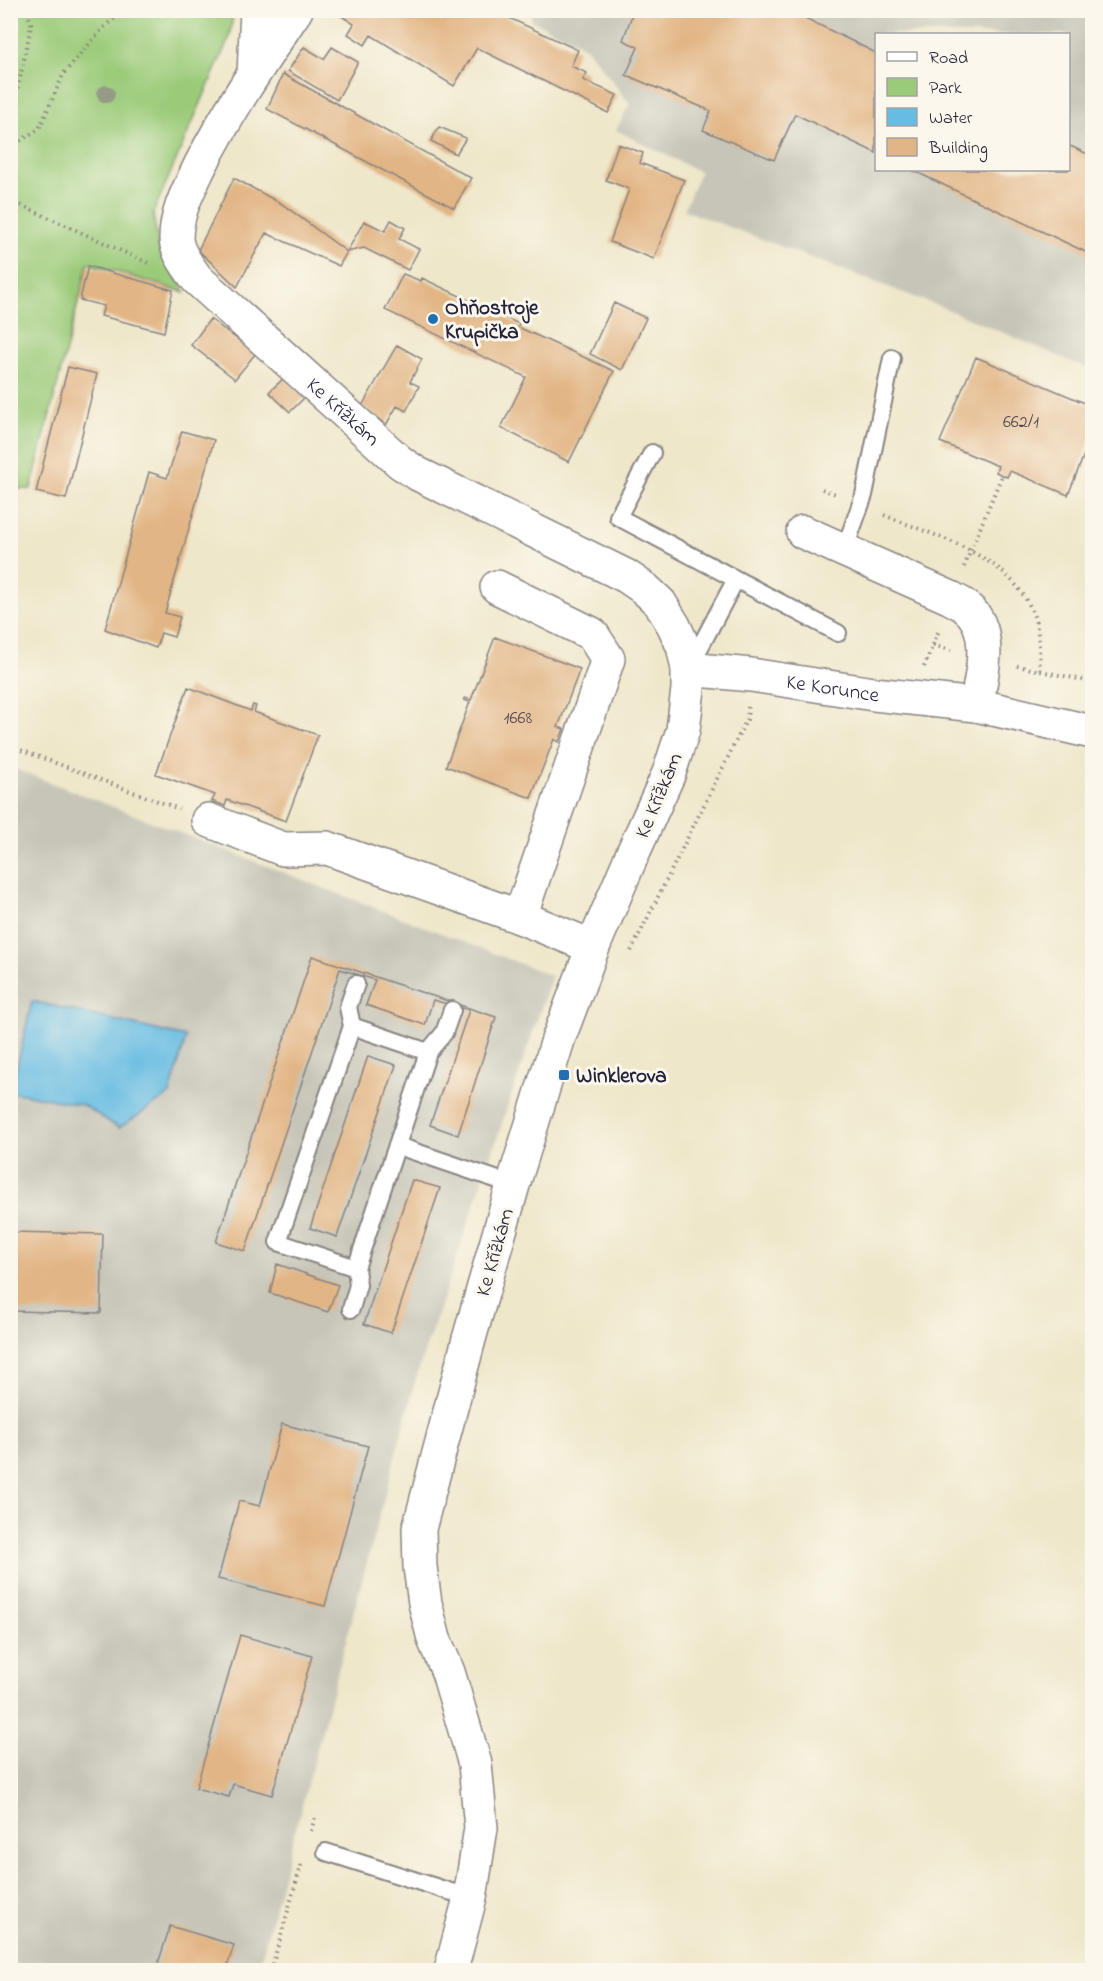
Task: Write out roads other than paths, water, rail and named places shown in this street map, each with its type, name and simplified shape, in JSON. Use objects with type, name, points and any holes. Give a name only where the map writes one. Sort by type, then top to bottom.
[{"type":"street","points":[[254,73],[257,10]]},
{"type":"street","name":"Ke Křížkám","points":[[296,10],[219,128],[189,188],[178,216],[176,242],[184,261],[197,279],[401,463],[418,474],[626,576],[645,589],[660,603],[674,626],[683,646],[688,669],[687,709],[678,751],[593,947],[558,1040],[472,1328],[419,1529],[420,1566],[425,1603],[434,1639],[448,1672],[475,1764],[481,1828],[470,1898],[451,1971]]},
{"type":"street","points":[[803,532],[951,598],[968,608],[981,629],[985,658],[976,705]]},
{"type":"street","points":[[497,587],[592,634],[608,659],[520,917]]},
{"type":"street","name":"Ke Korunce","points":[[688,669],[751,675],[874,694],[976,705],[1092,732]]},
{"type":"street","points":[[208,819],[283,849],[327,848],[520,917],[593,947]]},
{"type":"lane","points":[[844,550],[864,495],[892,358]]},
{"type":"lane","points":[[652,453],[618,517],[838,633]]},
{"type":"lane","points":[[688,669],[736,579]]},
{"type":"lane","points":[[356,984],[348,1007],[352,1026],[278,1242],[356,1268]]},
{"type":"lane","points":[[351,1309],[358,1285],[356,1268],[428,1052],[444,1033],[452,1010]]},
{"type":"lane","points":[[352,1026],[428,1052]]},
{"type":"lane","points":[[398,1146],[513,1185]]},
{"type":"lane","points":[[326,1852],[470,1898]]},
{"type":"water","points":[[32,1001],[186,1037],[170,1094],[119,1128],[83,1105],[11,1092]]},
{"type":"place","name":"Ohňostroje Krupička","points":[[433,319]]},
{"type":"place","name":"Winklerova","points":[[564,1075]]}]
